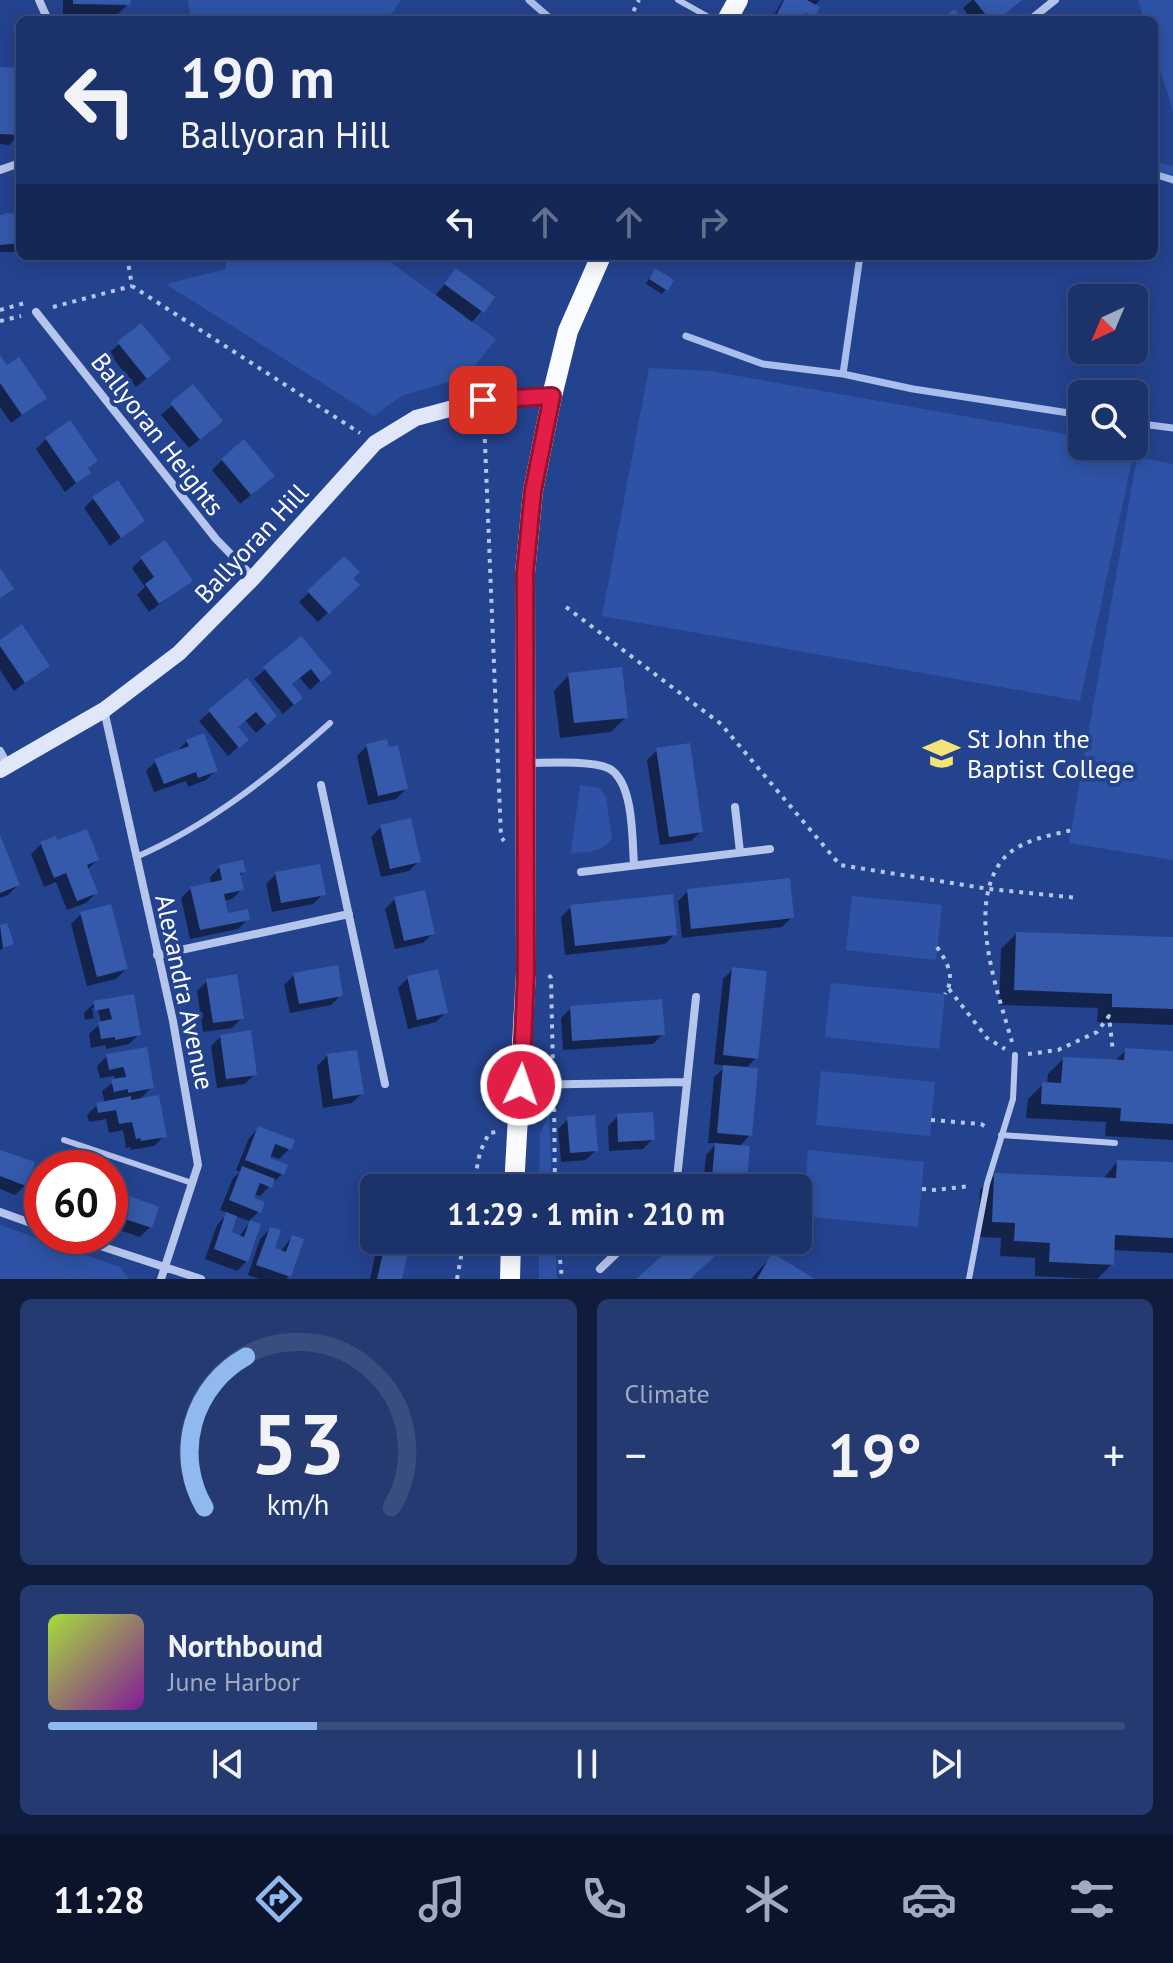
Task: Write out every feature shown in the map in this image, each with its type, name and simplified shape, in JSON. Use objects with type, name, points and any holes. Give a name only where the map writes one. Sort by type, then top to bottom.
[{"type":"main road","points":[[515,1174],[526,944],[525,573],[533,491],[552,396],[568,331],[599,260]]},
{"type":"main road","points":[[509,1277],[510,1254]]},
{"type":"street","points":[[1035,16],[1055,0]]},
{"type":"street","name":"Ballyoran Heights","points":[[36,312],[216,539],[254,577]]},
{"type":"street","name":"Ballyoran Hill","points":[[3,762],[104,710],[179,653],[254,577],[375,443],[416,418],[483,400],[552,396]]},
{"type":"street","name":"Alexandra Avenue","points":[[104,710],[173,1021],[198,1165],[161,1279]]},
{"type":"street","points":[[527,763],[594,765],[610,769],[623,784],[628,800],[634,865]]},
{"type":"street","points":[[321,785],[385,1084]]},
{"type":"street","points":[[735,807],[740,852]]},
{"type":"street","points":[[581,872],[770,849]]},
{"type":"street","points":[[157,955],[349,914]]},
{"type":"street","points":[[677,1174],[696,997]]},
{"type":"street","points":[[521,1085],[687,1082]]},
{"type":"street","points":[[0,1212],[24,1221]]},
{"type":"street","points":[[123,1254],[201,1279]]},
{"type":"street","points":[[600,1269],[615,1254]]},
{"type":"lane","points":[[678,0],[707,16]]},
{"type":"lane","points":[[136,857],[174,841],[282,765],[330,723]]},
{"type":"lane","points":[[969,1279],[987,1184],[1013,1099],[1015,1055]]},
{"type":"lane","points":[[1001,1135],[1115,1143]]},
{"type":"lane","points":[[64,1140],[192,1183]]},
{"type":"path","points":[[128,260],[132,286],[375,443]]},
{"type":"path","points":[[0,321],[132,286]]},
{"type":"path","points":[[0,310],[37,301]]},
{"type":"path","points":[[483,400],[501,837],[527,869]]},
{"type":"path","points":[[566,607],[721,724],[840,865],[989,889],[1078,898]]},
{"type":"path","points":[[1015,1055],[990,963],[985,911],[989,889],[1001,862],[1015,850],[1033,840],[1072,830]]},
{"type":"path","points":[[526,944],[551,978],[555,1174]]},
{"type":"path","points":[[937,947],[950,965],[947,992],[987,1038],[1015,1055],[1058,1050],[1097,1032],[1109,1016],[1113,1052]]},
{"type":"path","points":[[931,1120],[981,1124],[1001,1135]]},
{"type":"path","points":[[476,1174],[480,1152],[489,1133],[518,1130]]},
{"type":"path","points":[[922,1189],[987,1184]]},
{"type":"path","points":[[457,1279],[461,1254]]},
{"type":"path","points":[[559,1254],[562,1279]]},
{"type":"shaded area","points":[[188,0],[401,0],[390,16],[190,16]]},
{"type":"shaded area","points":[[1138,0],[1173,0],[1173,111],[1158,64],[1158,16],[1143,16]]},
{"type":"shaded area","points":[[1158,163],[1173,166],[1173,180],[1158,175]]},
{"type":"shaded area","points":[[225,260],[387,260],[496,339],[466,377],[401,396],[374,416],[166,284],[226,269]]},
{"type":"shaded area","points":[[649,368],[710,371],[1068,435],[1068,460],[1132,460],[1080,701],[602,616]]},
{"type":"shaded area","points":[[1136,460],[1173,464],[1173,860],[1069,843]]},
{"type":"shaded area","points":[[580,785],[599,788],[606,797],[612,838],[599,849],[571,853]]},
{"type":"shaded area","points":[[852,896],[942,905],[936,960],[846,950]]},
{"type":"shaded area","points":[[831,983],[945,994],[939,1049],[825,1037]]},
{"type":"shaded area","points":[[821,1071],[935,1082],[930,1136],[816,1125]]},
{"type":"shaded area","points":[[549,1114],[551,1174],[539,1174],[540,1134]]},
{"type":"shaded area","points":[[808,1150],[924,1162],[918,1227],[812,1217],[812,1174],[806,1174]]},
{"type":"shaded area","points":[[0,1225],[24,1233],[24,1254],[83,1254],[120,1267],[129,1279],[0,1279]]},
{"type":"shaded area","points":[[539,1254],[556,1254],[557,1279],[539,1279]]},
{"type":"building","points":[[73,0],[131,0],[130,5],[73,4]]},
{"type":"building","points":[[784,0],[807,0],[820,7],[816,16],[806,13],[805,16],[776,16]]},
{"type":"building","points":[[974,0],[1022,0],[1003,16],[987,16]]},
{"type":"building","points":[[954,9],[960,16],[946,16]]},
{"type":"building","points":[[0,67],[16,68],[16,135],[0,134]]},
{"type":"building","points":[[16,214],[16,243],[0,245],[0,215]]},
{"type":"building","points":[[456,268],[495,297],[484,313],[444,284]]},
{"type":"building","points":[[655,268],[674,280],[668,291],[649,279]]},
{"type":"building","points":[[141,323],[171,359],[147,379],[117,342]]},
{"type":"building","points":[[0,355],[7,365],[19,357],[47,398],[22,415],[0,383]]},
{"type":"building","points":[[193,384],[223,421],[200,440],[170,403]]},
{"type":"building","points":[[70,420],[98,461],[88,468],[91,473],[76,483],[45,438]]},
{"type":"building","points":[[244,439],[275,476],[251,495],[221,459]]},
{"type":"building","points":[[118,480],[145,521],[121,538],[92,497]]},
{"type":"building","points":[[165,540],[193,581],[159,604],[145,584],[154,577],[140,557]]},
{"type":"building","points":[[344,556],[360,572],[353,578],[360,585],[329,614],[307,591]]},
{"type":"building","points":[[0,568],[14,589],[0,598]]},
{"type":"building","points":[[22,624],[50,666],[25,683],[0,646],[0,640]]},
{"type":"building","points":[[301,636],[332,673],[321,682],[311,669],[292,684],[303,698],[294,705],[263,667]]},
{"type":"building","points":[[622,667],[628,718],[574,723],[568,673]]},
{"type":"building","points":[[247,678],[277,716],[267,725],[256,712],[238,727],[249,740],[239,748],[208,710]]},
{"type":"building","points":[[204,733],[218,771],[198,778],[196,772],[164,784],[154,759],[189,746],[186,740]]},
{"type":"building","points":[[387,739],[389,747],[398,745],[408,789],[378,796],[366,744]]},
{"type":"building","points":[[690,743],[703,832],[669,837],[656,748]]},
{"type":"building","points":[[411,818],[421,862],[390,869],[380,825]]},
{"type":"building","points":[[87,829],[99,860],[87,865],[98,893],[77,901],[66,873],[54,878],[40,842],[56,836],[57,840]]},
{"type":"building","points":[[0,835],[20,885],[0,893]]},
{"type":"building","points":[[243,860],[246,872],[240,873],[244,890],[224,894],[228,913],[248,909],[250,920],[200,930],[190,887],[222,880],[219,865]]},
{"type":"building","points":[[320,864],[326,895],[281,903],[275,872]]},
{"type":"building","points":[[790,878],[794,918],[691,929],[687,889]]},
{"type":"building","points":[[425,890],[435,934],[404,941],[394,897]]},
{"type":"building","points":[[673,894],[677,935],[575,946],[570,905]]},
{"type":"building","points":[[111,904],[128,969],[97,977],[80,912]]},
{"type":"building","points":[[7,923],[14,944],[3,948],[0,925]]},
{"type":"building","points":[[1016,932],[1173,937],[1173,1009],[1112,1007],[1112,994],[1014,990]]},
{"type":"building","points":[[338,965],[343,996],[299,1004],[293,973]]},
{"type":"building","points":[[732,967],[767,971],[758,1059],[723,1055]]},
{"type":"building","points":[[438,969],[448,1013],[417,1020],[407,976]]},
{"type":"building","points":[[237,974],[244,1019],[213,1023],[206,979]]},
{"type":"building","points":[[134,994],[141,1035],[101,1039],[98,1022],[112,1019],[109,1008],[95,1011],[93,1001]]},
{"type":"building","points":[[662,999],[665,1035],[572,1041],[570,1006]]},
{"type":"building","points":[[251,1030],[257,1075],[226,1079],[220,1035]]},
{"type":"building","points":[[147,1047],[154,1088],[114,1092],[111,1079],[126,1077],[125,1072],[123,1067],[109,1070],[106,1054]]},
{"type":"building","points":[[1125,1048],[1173,1051],[1173,1124],[1120,1121],[1121,1108],[1041,1104],[1042,1082],[1061,1083],[1063,1057],[1124,1060]]},
{"type":"building","points":[[357,1050],[364,1094],[333,1099],[327,1054]]},
{"type":"building","points":[[723,1065],[758,1068],[752,1136],[717,1133]]},
{"type":"building","points":[[159,1095],[167,1137],[141,1141],[140,1138],[136,1139],[132,1122],[119,1124],[116,1110],[98,1113],[96,1103],[131,1096],[131,1100]]},
{"type":"building","points":[[653,1112],[655,1140],[618,1142],[617,1114]]},
{"type":"building","points":[[595,1115],[598,1151],[570,1153],[567,1117]]},
{"type":"building","points":[[258,1126],[295,1140],[291,1150],[275,1144],[270,1158],[288,1165],[284,1175],[245,1160]]},
{"type":"building","points":[[715,1143],[750,1146],[747,1174],[712,1174]]},
{"type":"building","points":[[0,1150],[24,1158],[24,1185],[0,1176]]},
{"type":"building","points":[[1117,1160],[1173,1162],[1173,1238],[1115,1235],[1114,1265],[1049,1262],[1050,1243],[1014,1241],[1015,1223],[992,1222],[994,1173],[1116,1178]]},
{"type":"building","points":[[242,1166],[275,1179],[272,1188],[260,1183],[254,1198],[265,1202],[261,1213],[229,1200]]},
{"type":"building","points":[[128,1195],[159,1207],[152,1228],[128,1220]]},
{"type":"building","points":[[226,1212],[237,1216],[232,1232],[244,1237],[250,1220],[261,1224],[248,1262],[214,1249]]},
{"type":"building","points":[[270,1227],[281,1230],[275,1248],[286,1252],[292,1235],[304,1239],[291,1277],[256,1265]]},
{"type":"building","points":[[383,1254],[408,1254],[402,1279],[377,1279]]},
{"type":"building","points":[[664,1254],[716,1255],[690,1279],[636,1279]]},
{"type":"building","points":[[774,1254],[815,1279],[757,1279]]},
{"type":"waterway","points":[[529,0],[547,16]]},
{"type":"waterway","points":[[1158,175],[1173,180]]},
{"type":"waterway","points":[[859,260],[843,374],[913,389],[1068,413]]},
{"type":"waterway","points":[[686,336],[763,364],[843,374]]},
{"type":"waterway","points":[[1148,425],[1173,428]]},
{"type":"place","name":"St John the Baptist College","points":[[941,753]]},
{"type":"route","points":[[483,400],[552,396],[533,491],[525,573],[526,973],[521,1085]]}]
